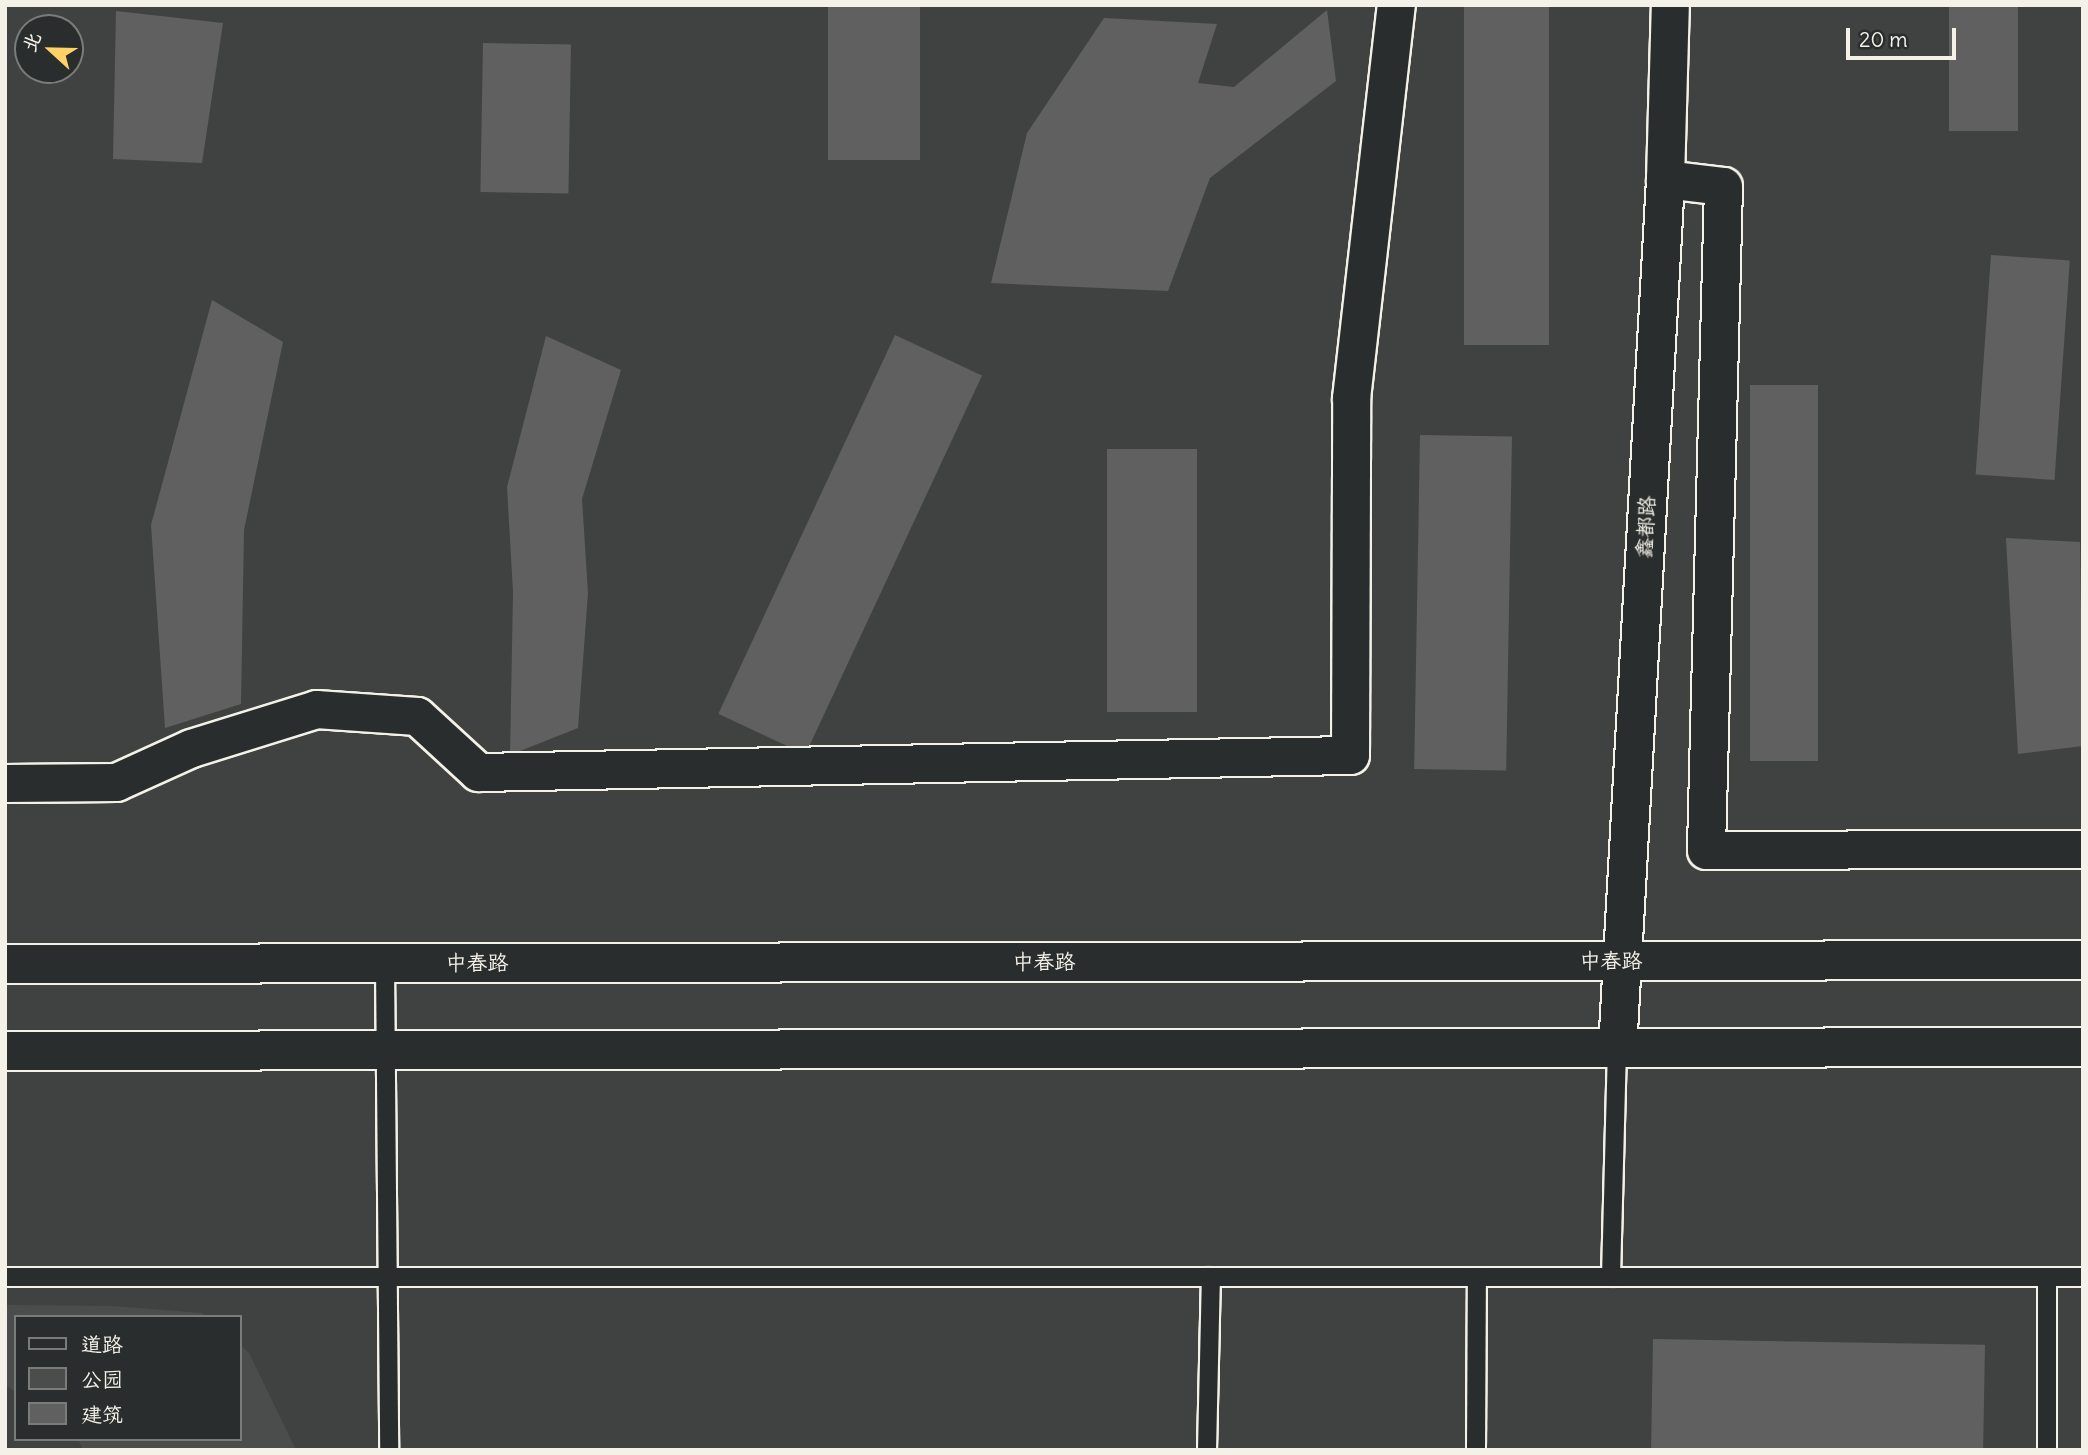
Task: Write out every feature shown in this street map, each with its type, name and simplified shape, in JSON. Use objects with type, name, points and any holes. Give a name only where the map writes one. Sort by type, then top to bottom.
[{"type":"main road","name":"中春路","points":[[5,964],[2083,960]]},
{"type":"main road","points":[[5,1051],[2083,1047]]},
{"type":"street","points":[[5,783],[117,782],[191,748],[316,709],[416,716],[478,772],[1350,755],[1352,398],[1396,5]]},
{"type":"street","name":"鑫都路","points":[[1617,1049],[1665,179],[1670,5]]},
{"type":"street","points":[[1665,179],[1723,186],[1706,849],[2083,849]]},
{"type":"lane","points":[[385,964],[389,1450]]},
{"type":"lane","points":[[1611,1277],[1617,1049]]},
{"type":"lane","points":[[5,1277],[2083,1276]]},
{"type":"lane","points":[[1207,1450],[1211,1277]]},
{"type":"lane","points":[[1476,1277],[1476,1450]]},
{"type":"lane","points":[[2047,1277],[2047,1450]]},
{"type":"shaded area","points":[[5,5],[2083,5],[2083,1450],[5,1450]]},
{"type":"green space","points":[[5,1305],[112,1306],[204,1315],[14,1315],[14,1391],[5,1385]]},
{"type":"green space","points":[[242,1347],[249,1353],[296,1450],[83,1450],[79,1441],[242,1441]]},
{"type":"building","points":[[828,5],[920,5],[920,160],[828,160]]},
{"type":"building","points":[[1464,5],[1549,5],[1549,345],[1464,345]]},
{"type":"building","points":[[1949,5],[2018,5],[2018,131],[1949,131]]},
{"type":"building","points":[[1327,10],[1336,81],[1210,178],[1168,291],[991,283],[1027,133],[1104,18],[1217,24],[1198,83],[1234,87]]},
{"type":"building","points":[[116,11],[223,23],[202,163],[113,159]]},
{"type":"building","points":[[483,43],[571,45],[568,194],[480,192]]},
{"type":"building","points":[[1991,255],[2070,261],[2054,480],[1976,474]]},
{"type":"building","points":[[212,300],[283,342],[244,530],[241,704],[165,728],[151,525]]},
{"type":"building","points":[[895,335],[982,376],[805,754],[718,714]]},
{"type":"building","points":[[546,336],[621,370],[582,499],[588,593],[578,728],[510,755],[513,592],[507,487]]},
{"type":"building","points":[[1750,385],[1818,385],[1818,761],[1750,761]]},
{"type":"building","points":[[1420,435],[1512,437],[1506,771],[1414,769]]},
{"type":"building","points":[[1107,449],[1197,449],[1197,712],[1107,712]]},
{"type":"building","points":[[2006,538],[2080,542],[2083,746],[2018,754]]},
{"type":"building","points":[[1653,1339],[1985,1345],[1983,1450],[1651,1450]]}]
